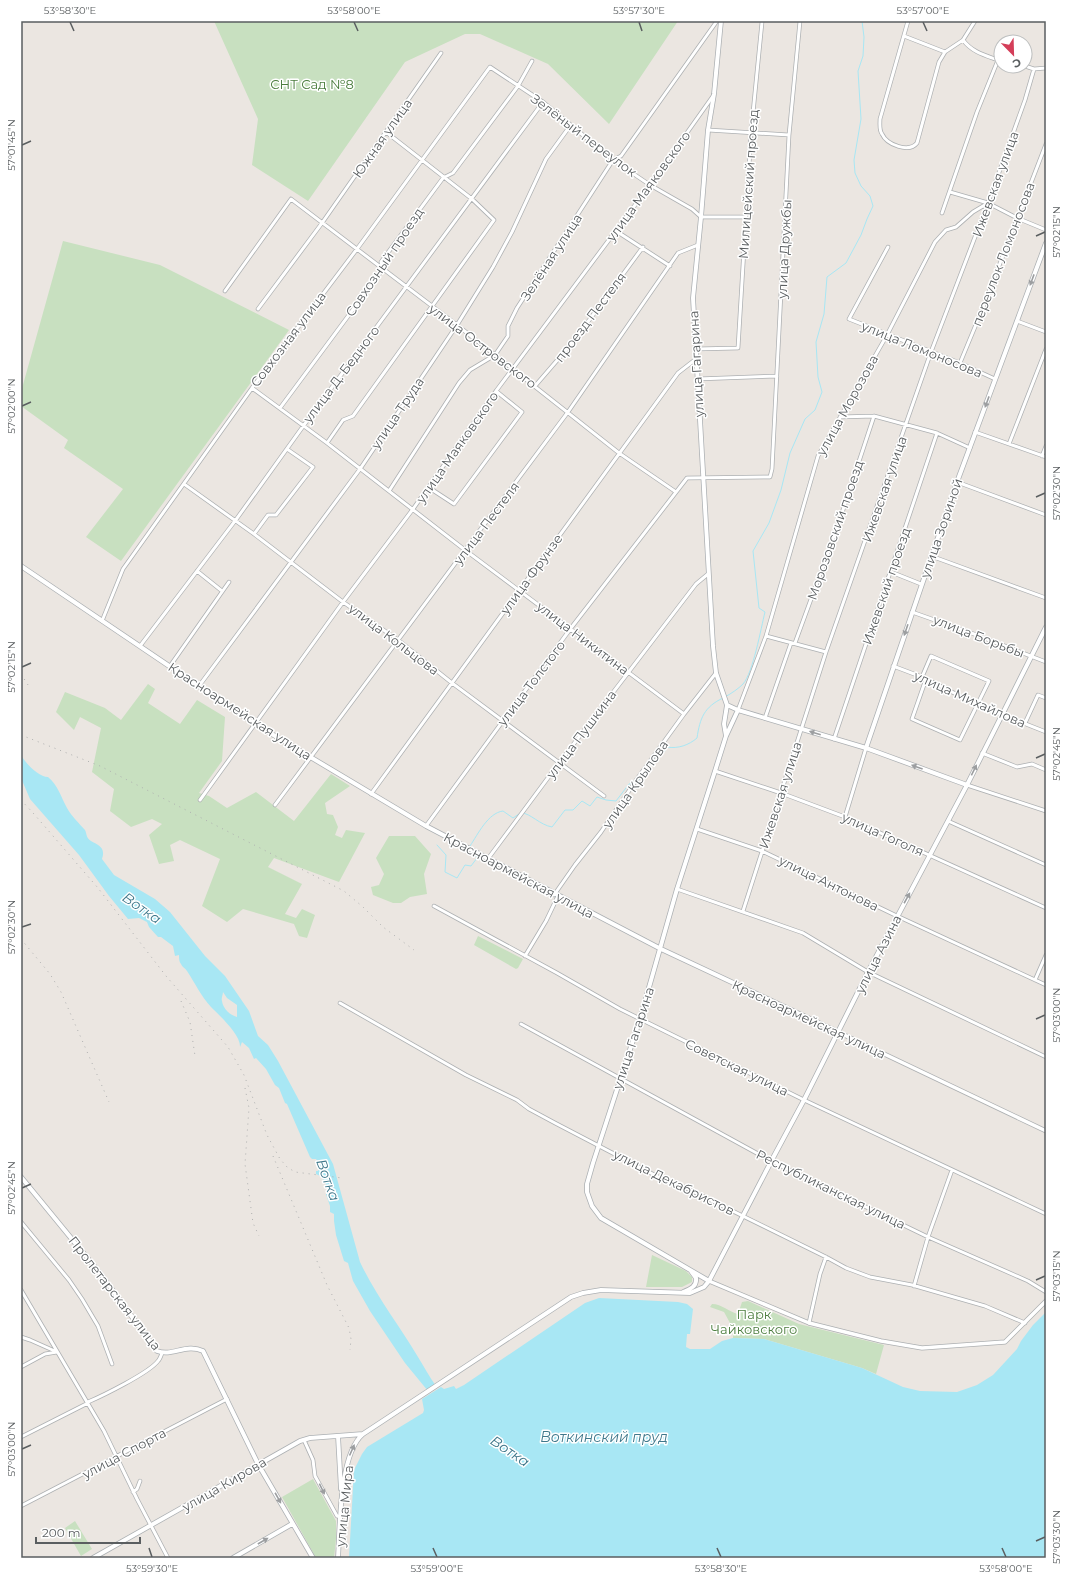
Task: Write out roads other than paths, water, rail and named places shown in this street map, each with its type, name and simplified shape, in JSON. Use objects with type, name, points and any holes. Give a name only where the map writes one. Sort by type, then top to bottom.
[{"type":"main road","name":"улица Гагарина","points":[[721,21],[714,94],[708,130],[693,298],[708,574],[716,673],[726,705]]},
{"type":"main road","name":"улица Зориной","points":[[866,748],[957,482],[1046,243]]},
{"type":"main road","name":"Красноармейская улица","points":[[21,566],[255,724],[426,826],[488,860],[660,949],[838,1032]]},
{"type":"main road","name":"улица Азина","points":[[709,1281],[804,1100],[897,916],[931,855],[1002,714],[1045,633],[1046,627]]},
{"type":"main road","points":[[726,736],[724,724],[726,705],[738,710],[866,748],[967,785]]},
{"type":"main road","points":[[726,736],[738,710]]},
{"type":"main road","name":"улица Гагарина","points":[[709,1281],[609,1224],[596,1212],[589,1200],[587,1184],[598,1145],[640,1019],[677,889],[726,736]]},
{"type":"main road","name":"Пролетарская улица","points":[[21,1176],[103,1277],[156,1350],[162,1353],[190,1348],[197,1348],[203,1351],[227,1399]]},
{"type":"main road","points":[[680,1293],[692,1288],[695,1285],[696,1278],[690,1269]]},
{"type":"main road","points":[[364,1434],[565,1301],[577,1295],[592,1291],[608,1290],[690,1293],[699,1290],[709,1281]]},
{"type":"main road","points":[[227,1399],[258,1464],[292,1524],[314,1558]]},
{"type":"main road","name":"улица Кирова","points":[[93,1558],[293,1445],[304,1440],[364,1434]]},
{"type":"main road","name":"улица Мира","points":[[338,1558],[347,1462],[355,1444],[364,1434]]},
{"type":"main road","points":[[338,1436],[342,1503]]},
{"type":"main road","points":[[233,1558],[292,1524]]},
{"type":"street","name":"Зелёная улица","points":[[389,491],[459,383],[470,370],[495,355],[508,336],[508,326],[517,308],[613,160],[621,156],[718,21]]},
{"type":"street","name":"Милицейский проезд","points":[[696,349],[738,348],[750,133],[761,21]]},
{"type":"street","name":"улица Дружбы","points":[[704,479],[770,477],[772,469],[789,135],[800,21]]},
{"type":"street","points":[[908,21],[880,119],[880,127],[886,141],[909,148],[914,146],[917,142],[939,62],[945,52],[963,40],[975,21]]},
{"type":"street","points":[[904,36],[945,52]]},
{"type":"street","points":[[963,40],[972,50],[993,58]]},
{"type":"street","name":"Южная улица","points":[[258,310],[322,223],[442,53]]},
{"type":"street","name":"Совхозный проезд","points":[[280,408],[382,269],[382,262],[443,178],[453,173],[518,86],[532,61]]},
{"type":"street","name":"Зелёный переулок","points":[[490,67],[543,102],[570,126],[613,160],[650,185],[692,209],[701,217]]},
{"type":"street","name":"Совхозная улица","points":[[102,620],[123,569],[252,388],[357,249],[490,67]]},
{"type":"street","points":[[1034,69],[1046,68]]},
{"type":"street","name":"Ижевская улица","points":[[743,911],[826,652],[931,352],[988,204],[1025,100],[1034,69]]},
{"type":"street","points":[[942,213],[977,112],[994,74]]},
{"type":"street","name":"улица Маяковского","points":[[200,800],[343,602],[413,509],[496,391],[650,185],[714,94]]},
{"type":"street","name":"улица Д. Бедного","points":[[140,646],[235,521],[286,449],[543,102]]},
{"type":"street","name":"улица Труда","points":[[199,686],[360,469],[457,325],[493,267],[512,232],[546,159],[570,126]]},
{"type":"street","points":[[708,130],[789,135]]},
{"type":"street","points":[[327,443],[343,420],[354,416],[494,220],[472,199],[443,178],[386,132]]},
{"type":"street","name":"переулок Ломоносова","points":[[960,363],[1046,144]]},
{"type":"street","points":[[950,192],[988,204],[1046,230]]},
{"type":"street","name":"улица Островского","points":[[225,291],[291,199],[457,325],[619,453],[676,492]]},
{"type":"street","name":"улица Морозова","points":[[738,710],[766,636],[818,456],[887,335],[935,242],[946,230],[956,228],[973,212],[988,204]]},
{"type":"street","points":[[701,217],[746,217]]},
{"type":"street","points":[[616,231],[643,247],[670,266]]},
{"type":"street","name":"улица Пестеля","points":[[275,805],[568,412],[678,253],[698,245]]},
{"type":"street","name":"проезд Пестеля","points":[[535,386],[573,342],[643,247]]},
{"type":"street","name":"улица Ломоносова","points":[[888,247],[849,319],[960,363],[995,379]]},
{"type":"street","points":[[1017,321],[1046,332]]},
{"type":"street","points":[[1009,444],[1046,349]]},
{"type":"street","name":"улица Фрунзе","points":[[371,794],[519,589],[678,373],[696,359]]},
{"type":"street","points":[[697,379],[777,376]]},
{"type":"street","name":"улица Никитина","points":[[252,388],[304,425],[465,550],[684,714]]},
{"type":"street","points":[[428,487],[454,504],[522,412],[496,391]]},
{"type":"street","points":[[840,418],[874,416],[937,433],[970,448]]},
{"type":"street","name":"Морозовский проезд","points":[[765,718],[837,528],[874,416]]},
{"type":"street","points":[[976,432],[1044,456],[1046,446]]},
{"type":"street","name":"Ижевский проезд","points":[[834,739],[937,433]]},
{"type":"street","points":[[254,534],[268,515],[276,515],[313,467],[286,449]]},
{"type":"street","name":"улица Толстого","points":[[426,826],[502,720],[571,628],[687,478],[704,479]]},
{"type":"street","points":[[957,482],[1046,516]]},
{"type":"street","name":"улица Кольцова","points":[[184,484],[254,534],[343,602],[398,640],[452,683],[604,796]]},
{"type":"street","points":[[931,556],[1046,598]]},
{"type":"street","points":[[197,571],[222,591]]},
{"type":"street","points":[[890,572],[922,584]]},
{"type":"street","name":"улица Пушкина","points":[[488,860],[559,763],[696,584],[708,574]]},
{"type":"street","points":[[170,666],[229,582]]},
{"type":"street","name":"улица Борьбы","points":[[912,612],[1046,662]]},
{"type":"street","points":[[766,636],[826,652]]},
{"type":"street","points":[[922,677],[931,656],[989,681],[960,740],[912,719],[926,679]]},
{"type":"street","name":"улица Михайлова","points":[[893,666],[922,677],[978,705],[1046,732]]},
{"type":"street","name":"улица Крылова","points":[[525,956],[546,921],[556,895],[575,865],[601,832],[684,714],[716,673]]},
{"type":"street","points":[[1025,723],[1038,694],[1046,698]]},
{"type":"street","name":"улица Зориной","points":[[845,817],[866,748]]},
{"type":"street","points":[[982,753],[1017,767],[1032,764],[1046,770]]},
{"type":"street","name":"улица Гоголя","points":[[715,771],[781,793],[845,817],[1046,908]]},
{"type":"street","points":[[967,785],[1046,811]]},
{"type":"street","points":[[948,821],[1046,865]]},
{"type":"street","name":"улица Антонова","points":[[697,829],[762,851],[1046,985]]},
{"type":"street","points":[[677,889],[803,933],[868,972],[1046,1057]]},
{"type":"street","name":"Советская улица","points":[[434,906],[640,1019],[804,1100],[1046,1214]]},
{"type":"street","points":[[1035,980],[1046,955]]},
{"type":"street","name":"улица Декабристов","points":[[340,1003],[466,1076],[517,1100],[529,1109],[555,1124],[668,1182],[682,1186],[846,1268],[870,1277],[914,1286],[985,1306],[1025,1323]]},
{"type":"street","name":"Республиканская улица","points":[[521,1024],[772,1161],[928,1237],[1028,1281],[1046,1292]]},
{"type":"street","name":"Красноармейская улица","points":[[838,1032],[1046,1132]]},
{"type":"street","points":[[914,1286],[928,1237],[952,1170]]},
{"type":"street","points":[[21,1222],[69,1280],[82,1299],[98,1326],[112,1364]]},
{"type":"street","points":[[809,1323],[820,1274],[826,1257]]},
{"type":"street","points":[[709,1281],[809,1323],[881,1341],[922,1348],[1005,1342],[1046,1301]]},
{"type":"street","points":[[21,1290],[88,1402],[117,1457],[150,1526],[168,1558]]},
{"type":"street","points":[[21,1337],[57,1352]]},
{"type":"street","points":[[21,1367],[45,1354],[57,1352]]},
{"type":"street","points":[[21,1437],[130,1380],[159,1361],[162,1353]]},
{"type":"street","name":"улица Спорта","points":[[21,1506],[227,1399]]},
{"type":"street","points":[[304,1440],[313,1460],[316,1476],[330,1505],[337,1516],[341,1518]]},
{"type":"street","points":[[134,1492],[140,1481]]},
{"type":"water","name":"Вотка","points":[[21,755],[33,769],[51,780],[59,791],[73,817],[85,830],[88,839],[101,847],[103,852],[102,859],[114,875],[155,899],[170,912],[205,956],[225,976],[249,1011],[258,1036],[268,1045],[278,1061],[333,1164],[360,1262],[366,1275],[436,1386],[428,1391],[405,1363],[370,1311],[353,1281],[348,1263],[344,1261],[336,1235],[334,1214],[330,1212],[330,1206],[326,1194],[328,1192],[326,1186],[323,1179],[316,1174],[319,1164],[316,1159],[312,1159],[310,1157],[279,1088],[275,1085],[266,1069],[256,1058],[254,1059],[249,1048],[242,1042],[240,1047],[237,1037],[233,1031],[207,1003],[187,971],[181,965],[179,955],[175,956],[173,946],[161,937],[158,937],[149,927],[147,922],[139,918],[128,919],[79,855],[30,799],[21,778]],"holes":[[[223,992],[227,998],[237,1005],[237,1017],[225,1009],[222,1000]]]},
{"type":"water","name":"Воткинский пруд","points":[[599,1298],[678,1302],[687,1304],[693,1309],[690,1334],[687,1334],[686,1347],[690,1349],[710,1349],[722,1341],[733,1338],[764,1339],[862,1368],[903,1387],[920,1391],[957,1392],[977,1385],[993,1375],[1017,1349],[1033,1325],[1046,1312],[1046,1558],[349,1558],[354,1470],[367,1447],[423,1413],[424,1410],[422,1399],[441,1387],[444,1389],[454,1386],[456,1389],[464,1385],[585,1303]]},
{"type":"waterway","points":[[725,697],[739,688],[747,678],[753,661],[765,612],[759,608],[753,551],[769,523],[781,490],[790,453],[805,419],[815,410],[822,392],[818,377],[816,342],[824,314],[827,277],[846,263],[861,235],[873,206],[870,196],[861,186],[855,173],[854,160],[861,119],[858,71],[863,56],[864,37],[862,21]]},
{"type":"waterway","points":[[638,781],[656,756],[664,752],[667,747],[683,746],[697,738],[702,719],[707,709],[723,698]]},
{"type":"waterway","points":[[522,813],[552,827],[565,810],[573,810],[582,801],[590,806],[597,797],[616,801],[629,784],[633,783]]},
{"type":"waterway","points":[[471,847],[470,846],[480,830],[493,816],[503,811],[513,818],[519,814]]},
{"type":"waterway","points":[[437,845],[446,855],[445,872],[457,878],[465,865],[471,866],[477,858],[474,853]]},
{"type":"railway","points":[[21,674],[30,688]]},
{"type":"railway","points":[[21,735],[100,766],[344,891],[383,927],[414,950]]},
{"type":"railway","points":[[21,800],[98,888],[166,976],[228,1047],[244,1075],[267,1135],[280,1159],[287,1167],[295,1172],[342,1178]]},
{"type":"railway","points":[[21,939],[50,974],[61,992],[109,1102]]},
{"type":"railway","points":[[181,1001],[190,1022],[195,1056]]},
{"type":"railway","points":[[245,1088],[249,1108],[245,1164],[253,1223],[259,1236]]},
{"type":"railway","points":[[273,1156],[327,1285],[349,1328],[351,1339],[350,1350]]},
{"type":"park label","name":"СНТ Сад №8","points":[[312,84]]},
{"type":"park label","name":"Парк Чайковского","points":[[754,1322]]}]
